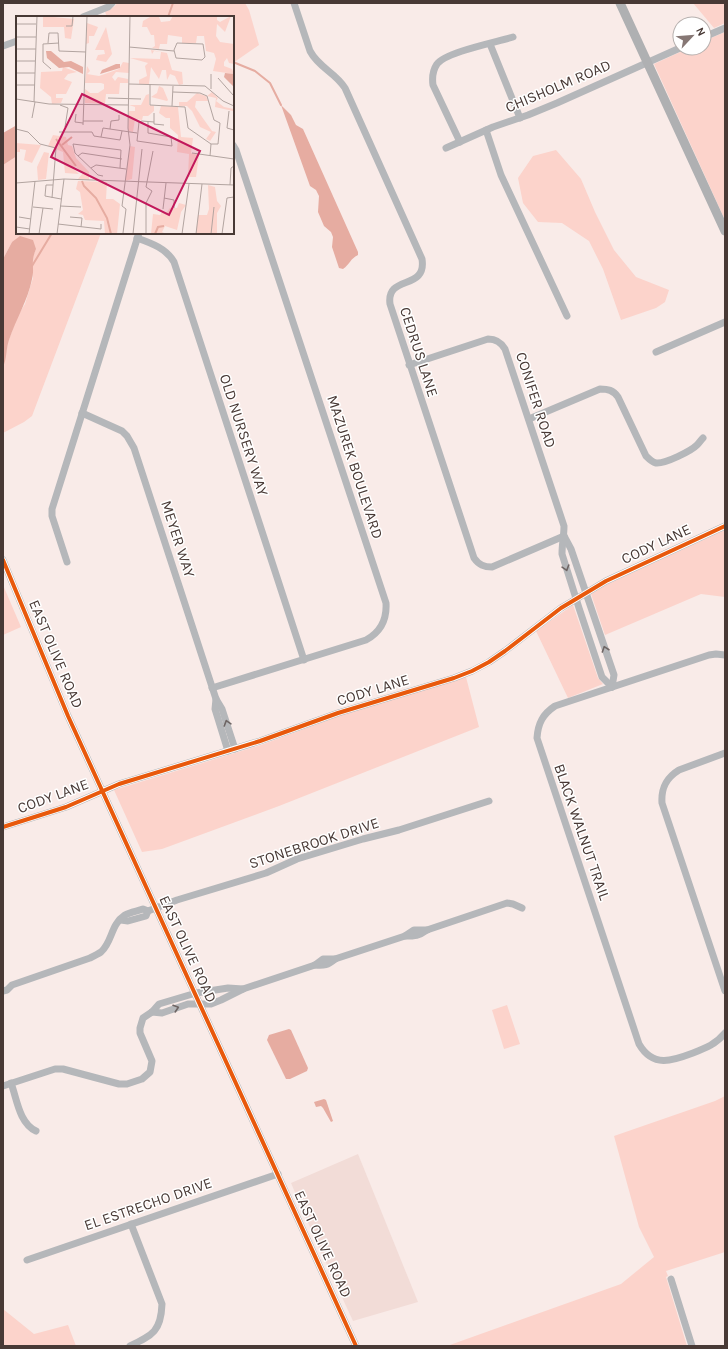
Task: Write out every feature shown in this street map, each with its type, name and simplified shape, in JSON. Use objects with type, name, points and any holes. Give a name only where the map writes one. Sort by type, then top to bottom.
[{"type":"main road","points":[[620,3],[725,230]]},
{"type":"street","points":[[86,16],[108,7],[112,3]]},
{"type":"street","name":"CEDRUS LANE","points":[[294,3],[310,51],[314,58],[320,65],[335,75],[345,88],[422,259],[423,265],[421,274],[412,281],[398,285],[394,288],[390,293],[389,299],[474,558],[486,567],[492,567],[564,536]]},
{"type":"street","points":[[712,34],[725,28]]},
{"type":"street","points":[[460,142],[433,85],[432,79],[434,71],[438,64],[451,55],[513,37]]},
{"type":"street","points":[[3,46],[16,41]]},
{"type":"street","points":[[490,44],[520,118]]},
{"type":"street","name":"CHISHOLM ROAD","points":[[446,148],[486,130],[520,118],[672,52]]},
{"type":"street","points":[[486,130],[501,175],[567,316]]},
{"type":"street","name":"MAZUREK BOULEVARD","points":[[212,688],[366,640],[372,637],[382,626],[385,619],[386,603],[234,147]]},
{"type":"street","points":[[67,562],[52,516],[52,509],[138,236]]},
{"type":"street","name":"OLD NURSERY WAY","points":[[138,236],[166,251],[174,262],[304,660]]},
{"type":"street","points":[[656,352],[725,322]]},
{"type":"street","name":"CONIFER ROAD","points":[[410,365],[488,339],[498,341],[505,349],[564,526],[562,554],[602,677],[612,687]]},
{"type":"street","points":[[529,420],[600,389],[606,389],[615,393],[618,397],[646,456],[650,460],[656,463],[666,462],[692,450],[703,438]]},
{"type":"street","name":"MEYER WAY","points":[[82,413],[122,431],[132,442],[205,662],[216,700],[222,709],[232,750]]},
{"type":"street","name":"CODY LANE","points":[[3,827],[66,806],[139,778],[232,750],[338,713],[454,678],[472,671],[505,651],[539,624],[586,592],[618,575],[725,526]]},
{"type":"street","name":"CONIFER ROAD","points":[[564,536],[571,549],[614,675],[612,687]]},
{"type":"street","name":"EAST OLIVE ROAD","points":[[3,560],[65,710],[356,1346]]},
{"type":"street","name":"BLACK WALNUT TRAIL","points":[[725,655],[709,655],[555,706],[548,710],[540,723],[537,738],[639,1044],[642,1049],[653,1058],[660,1061],[675,1060],[713,1044],[725,1034]]},
{"type":"street","points":[[725,753],[672,774],[663,788],[662,803],[725,991]]},
{"type":"street","name":"STONEBROOK DRIVE","points":[[3,985],[12,985],[90,958],[101,952],[109,941],[112,930],[121,920],[128,921],[146,916],[148,911],[176,900],[266,873],[297,859],[399,830],[489,801]]},
{"type":"street","points":[[152,1012],[162,1013],[188,1004],[211,1004],[243,989],[315,965],[324,966],[335,959],[405,936],[421,935],[427,930],[507,904],[513,904],[522,908]]},
{"type":"street","name":"STONEBROOK DRIVE","points":[[3,991],[7,990],[12,985]]},
{"type":"street","points":[[3,1086],[55,1069],[68,1070],[119,1084],[127,1084],[142,1079],[150,1072],[152,1060],[140,1033],[143,1018],[152,1012],[159,1004],[196,994],[228,988],[243,989]]},
{"type":"street","points":[[11,1083],[23,1120],[27,1125],[36,1131]]},
{"type":"street","name":"EL ESTRECHO DRIVE","points":[[27,1260],[278,1174]]},
{"type":"street","points":[[130,1346],[149,1338],[155,1330],[160,1318],[162,1304],[131,1224]]},
{"type":"street","points":[[671,1279],[692,1346]]},
{"type":"shaded area","points":[[117,3],[245,3],[249,10],[259,45],[234,62],[234,16],[107,16],[105,12]]},
{"type":"shaded area","points":[[693,3],[725,3],[725,23],[714,28],[712,26],[712,16],[704,16]]},
{"type":"shaded area","points":[[725,32],[725,220],[654,64],[672,56],[712,56],[712,38]]},
{"type":"shaded area","points":[[281,105],[291,115],[296,125],[303,129],[358,252],[358,255],[353,258],[343,269],[339,268],[332,247],[333,237],[331,232],[324,226],[318,212],[319,196],[316,190],[310,186]]},
{"type":"shaded area","points":[[16,126],[16,157],[3,165],[3,133]]},
{"type":"shaded area","points":[[556,150],[581,179],[595,212],[614,250],[636,277],[669,290],[665,302],[656,308],[621,320],[603,269],[589,241],[562,223],[538,222],[523,203],[518,178],[533,156]]},
{"type":"shaded area","points":[[16,157],[16,234],[101,234],[32,416],[3,433],[3,367],[8,342],[17,317],[25,304],[33,278],[32,258],[36,249],[12,242],[3,259],[3,165]]},
{"type":"shaded area","points":[[20,236],[33,240],[36,249],[33,258],[33,275],[28,294],[7,346],[3,367],[3,259],[12,242]]},
{"type":"shaded area","points":[[725,530],[725,597],[701,594],[605,635],[591,594],[608,584]]},
{"type":"shaded area","points":[[3,585],[21,627],[3,635]]},
{"type":"shaded area","points":[[573,605],[598,678],[603,684],[568,698],[536,631]]},
{"type":"shaded area","points":[[466,677],[479,727],[279,806],[162,849],[142,852],[114,790],[261,745],[339,716]]},
{"type":"shaded area","points":[[507,1005],[520,1044],[504,1049],[492,1010]]},
{"type":"shaded area","points":[[289,1029],[291,1030],[308,1068],[307,1071],[290,1079],[286,1079],[267,1040],[269,1035]]},
{"type":"shaded area","points":[[725,1096],[725,1252],[666,1271],[668,1276],[666,1277],[687,1346],[447,1346],[621,1284],[654,1257],[639,1227],[614,1136],[715,1101]]},
{"type":"shaded area","points":[[324,1099],[326,1100],[333,1121],[331,1122],[323,1108],[321,1106],[316,1107],[314,1102]]},
{"type":"shaded area","points":[[358,1154],[418,1302],[353,1321],[291,1183]]},
{"type":"shaded area","points":[[3,1309],[34,1334],[68,1325],[76,1346],[3,1346]]},
{"type":"waterway","points":[[168,16],[173,3]]},
{"type":"waterway","points":[[234,62],[255,71],[270,83],[281,105]]},
{"type":"waterway","points":[[32,266],[51,234]]},
{"type":"cycle path","points":[[3,827],[66,807],[119,784],[260,741],[338,713],[454,678],[472,671],[505,651],[561,608],[606,581],[725,526]]},
{"type":"cycle path","points":[[3,560],[68,716],[356,1346]]}]
